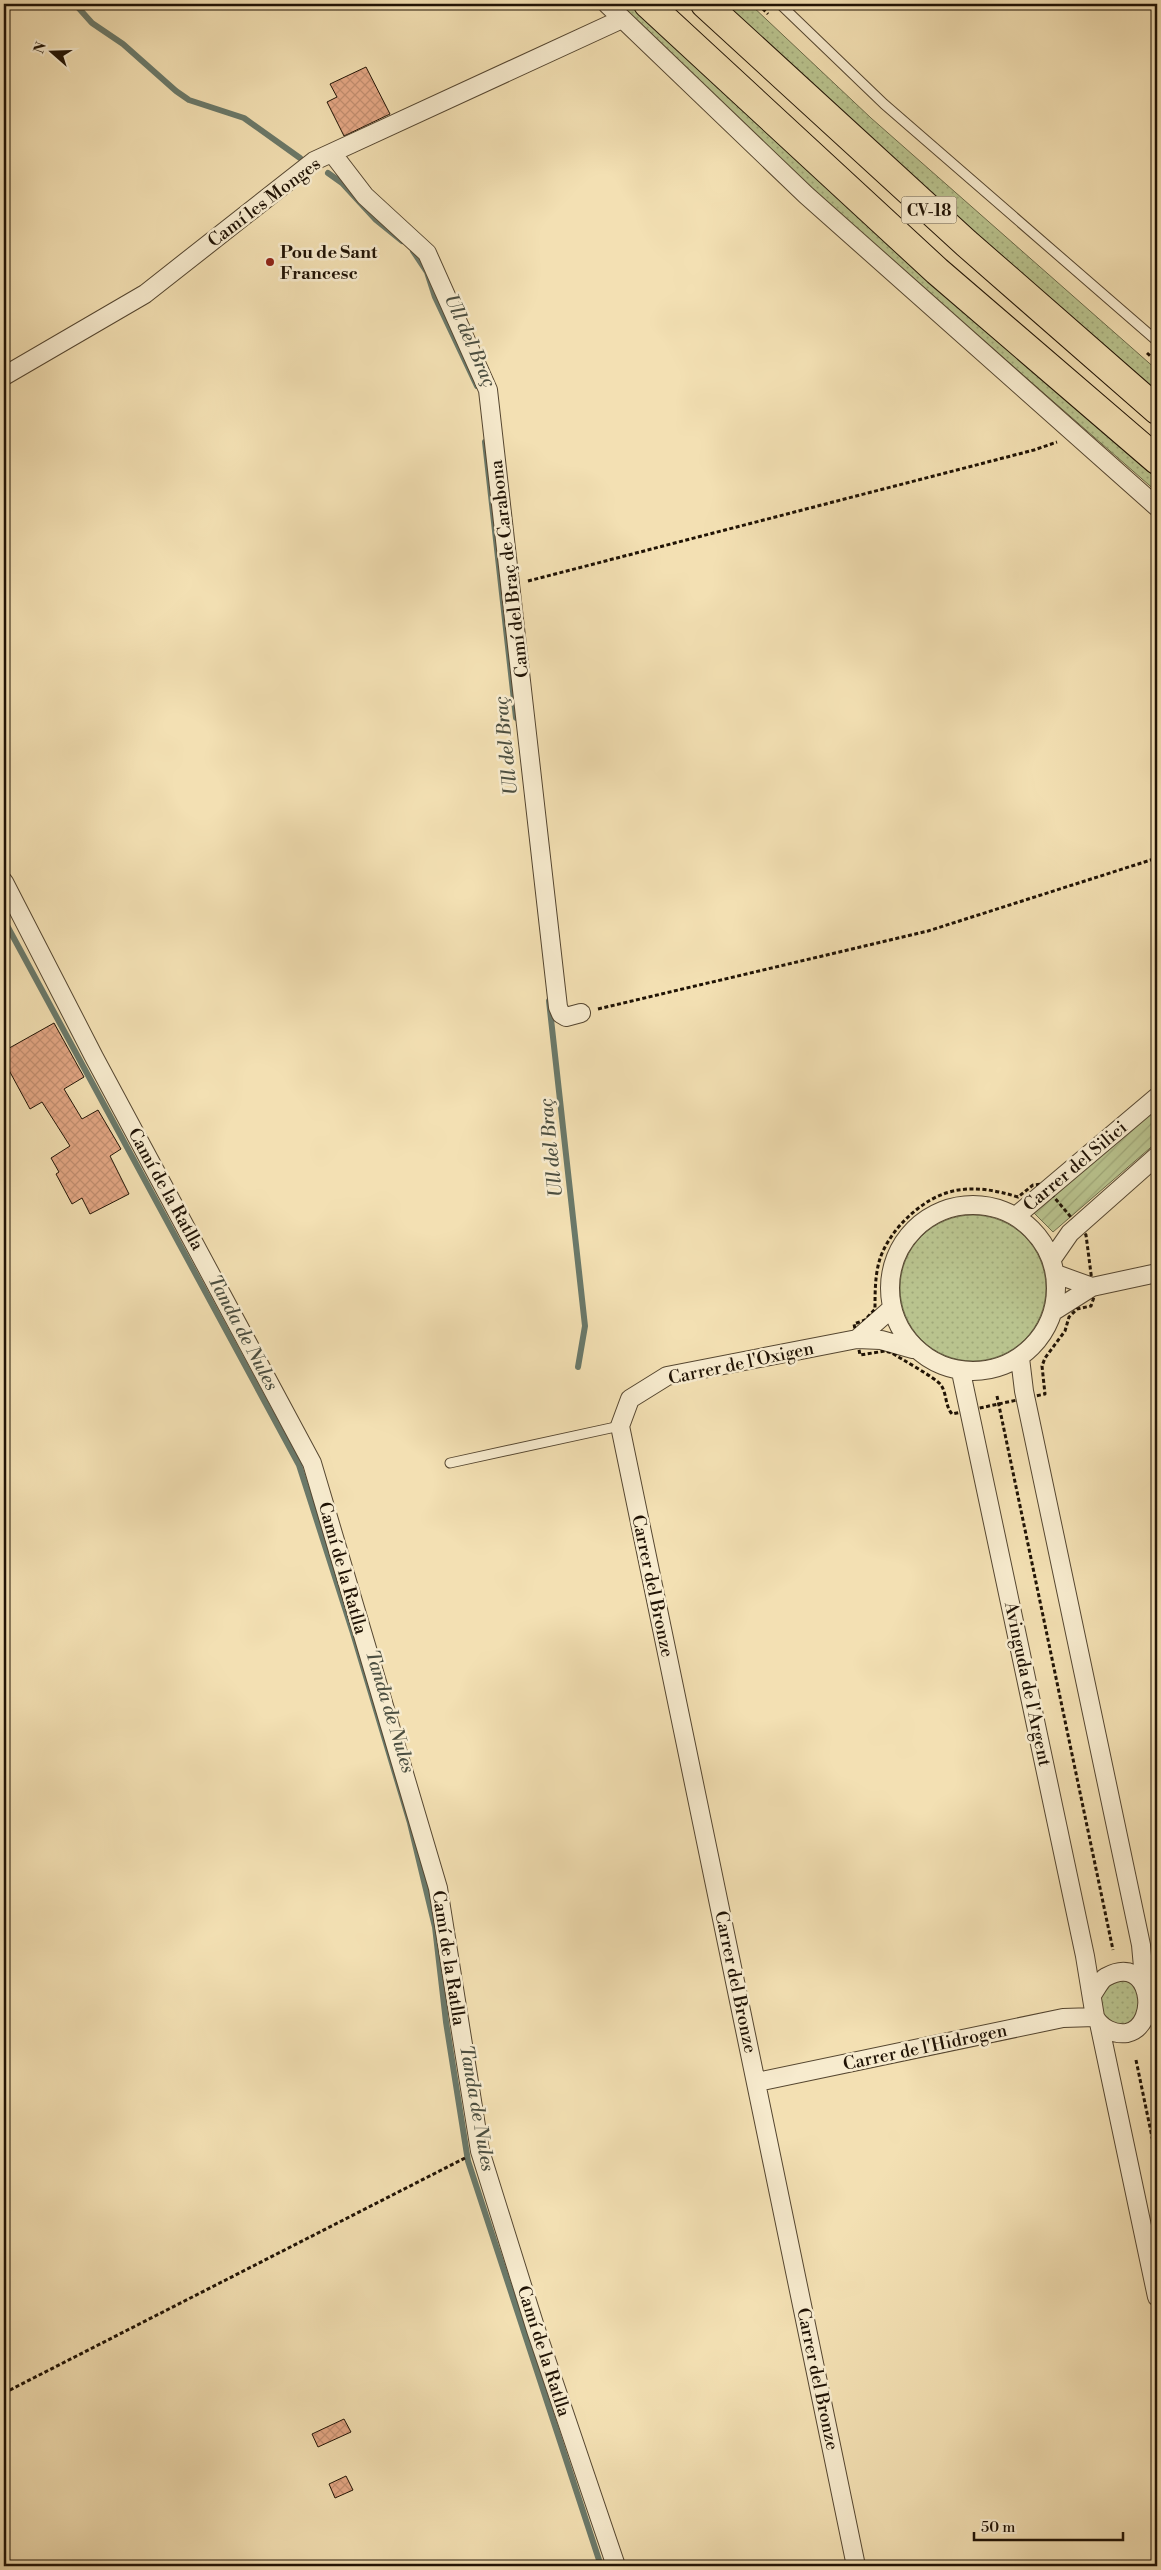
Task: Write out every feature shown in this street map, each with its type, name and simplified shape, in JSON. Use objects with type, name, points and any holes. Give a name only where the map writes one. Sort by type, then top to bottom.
[{"type":"main road","name":"CV-18","points":[[648,4],[937,271],[1157,460]]},
{"type":"main road","name":"CV-18","points":[[705,4],[768,64],[966,243],[1157,410]]},
{"type":"street","points":[[607,4],[806,195],[1157,507]]},
{"type":"street","name":"Camí les Monges","points":[[4,376],[145,294],[314,161],[622,19]]},
{"type":"street","name":"Camí del Braç de Carabona","points":[[332,153],[365,196],[427,253],[488,390],[512,585],[558,1007],[561,1014],[566,1017],[581,1013]]},
{"type":"street","name":"Camí de la Ratlla","points":[[4,882],[94,1056],[312,1463],[438,1888],[480,2151],[536,2330],[616,2566]]},
{"type":"street","name":"Carrer del Silici","points":[[1016,1216],[1157,1097]]},
{"type":"street","points":[[1054,1267],[1070,1232],[1157,1156]]},
{"type":"street","points":[[961,1205],[990,1206],[1016,1216],[1038,1234],[1054,1267],[1057,1293],[1054,1311],[1046,1329],[1035,1345],[1020,1358],[994,1369],[961,1372],[943,1366],[913,1348],[898,1325],[891,1308],[890,1283],[896,1255],[912,1231],[934,1214],[961,1205]]},
{"type":"street","points":[[1054,1267],[1092,1287]]},
{"type":"street","points":[[1054,1311],[1092,1287],[1157,1273]]},
{"type":"street","points":[[857,1340],[891,1308]]},
{"type":"street","name":"Carrer de l'Oxigen","points":[[620,1426],[630,1399],[667,1376],[857,1340],[881,1340],[913,1348]]},
{"type":"street","points":[[1020,1358],[1026,1398],[1141,1944],[1144,1978]]},
{"type":"street","name":"Avinguda de l'Argent","points":[[961,1372],[971,1410],[1092,1995]]},
{"type":"street","name":"Carrer del Bronze","points":[[620,1426],[856,2566]]},
{"type":"street","points":[[1097,2020],[1118,2035],[1139,2031],[1156,2010],[1152,1987],[1144,1978],[1125,1971],[1104,1977],[1092,1995],[1097,2020],[1157,2297]]},
{"type":"street","name":"Carrer de l'Hidrogen","points":[[757,2082],[1063,2018],[1097,2020]]},
{"type":"lane","points":[[780,4],[884,104],[1157,341]]},
{"type":"lane","points":[[450,1463],[620,1426]]},
{"type":"path","points":[[512,585],[1034,450],[1076,434]]},
{"type":"path","points":[[581,1013],[928,931],[1157,858]]},
{"type":"path","points":[[1043,1184],[1048,1190],[1086,1235],[1094,1298],[1091,1306],[1077,1310],[1069,1317],[1065,1331],[1045,1358],[1042,1366],[1045,1394],[952,1414],[948,1409],[945,1393],[939,1383],[892,1353],[885,1351],[860,1355],[854,1324],[865,1320],[875,1309],[876,1274],[884,1249],[899,1226],[918,1207],[951,1191],[970,1188],[987,1189],[1018,1197],[1033,1185],[1043,1184]]},
{"type":"path","points":[[997,1396],[1113,1950]]},
{"type":"path","points":[[1136,2060],[1157,2161]]},
{"type":"path","points":[[4,2392],[460,2160]]},
{"type":"green space","points":[[613,4],[630,4],[760,125],[1023,363],[1157,479],[1157,492],[842,217]]},
{"type":"green space","points":[[721,4],[750,4],[871,118],[1157,370],[1157,396]]},
{"type":"green space","points":[[1157,1108],[1157,1142],[1053,1232],[1034,1213]]},
{"type":"green space","points":[[973,1215],[1001,1221],[1024,1237],[1040,1260],[1046,1288],[1040,1316],[1024,1339],[1001,1355],[973,1361],[945,1355],[922,1339],[906,1316],[900,1288],[906,1260],[922,1237],[945,1221]]},
{"type":"green space","points":[[1116,1980],[1132,1980],[1147,2006],[1126,2028],[1104,2019],[1101,2006],[1102,1993]]},
{"type":"building","points":[[366,67],[390,114],[344,136],[327,102],[337,97],[330,84]]},
{"type":"building","points":[[54,1023],[84,1077],[64,1089],[82,1119],[98,1110],[121,1149],[110,1156],[129,1194],[90,1214],[82,1198],[72,1204],[56,1174],[59,1172],[51,1158],[70,1146],[42,1102],[30,1109],[4,1061],[4,1051]]},
{"type":"building","points":[[344,2419],[351,2432],[318,2447],[312,2434]]},
{"type":"building","points":[[346,2476],[353,2490],[335,2498],[329,2484]]},
{"type":"waterway","name":"Ull del Braç","points":[[75,4],[92,23],[123,44],[176,91],[189,100],[244,118],[300,158]]},
{"type":"waterway","name":"Ull del Braç","points":[[328,173],[342,183],[376,220],[402,241]]},
{"type":"waterway","name":"Ull del Braç","points":[[413,251],[427,272],[435,297],[477,386]]},
{"type":"waterway","name":"Ull del Braç","points":[[485,442],[516,718]]},
{"type":"waterway","name":"Tanda de Nules","points":[[4,920],[299,1465],[353,1633],[410,1823],[435,1927],[446,2022],[468,2161],[601,2566]]},
{"type":"waterway","name":"Ull del Braç","points":[[549,1001],[585,1326],[578,1367]]},
{"type":"place","name":"Pou de Sant Francesc","points":[[270,262]]}]
